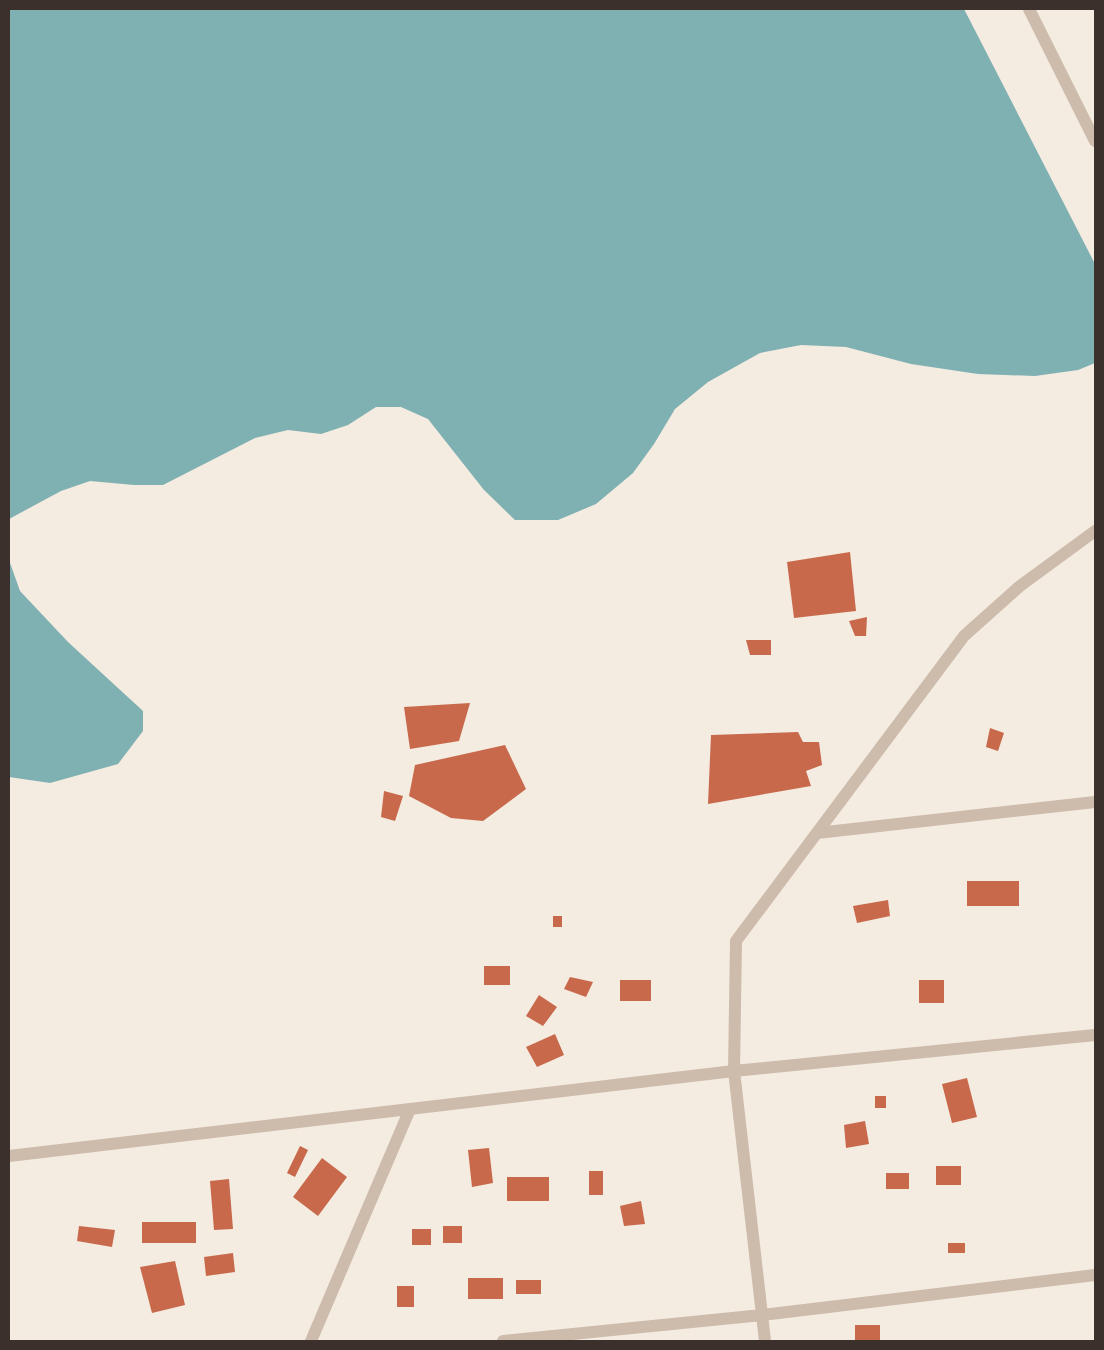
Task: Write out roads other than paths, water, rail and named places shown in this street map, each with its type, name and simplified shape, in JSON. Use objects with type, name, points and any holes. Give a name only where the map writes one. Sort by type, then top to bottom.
[{"type":"street","points":[[1029,9],[1095,140]]},
{"type":"street","points":[[764,1341],[734,1071],[736,941],[964,636],[1020,586],[1095,531]]},
{"type":"street","points":[[816,833],[1095,802]]},
{"type":"street","points":[[9,1156],[734,1071],[1095,1035]]},
{"type":"street","points":[[311,1341],[410,1109]]},
{"type":"street","points":[[503,1341],[762,1315],[1095,1274]]},
{"type":"water","points":[[9,9],[964,9],[1095,264],[1095,363],[1078,370],[1035,376],[978,374],[911,364],[846,347],[801,345],[760,353],[708,382],[675,409],[654,444],[633,473],[596,504],[558,520],[515,520],[484,490],[428,419],[401,407],[376,407],[348,425],[321,434],[288,430],[255,438],[163,485],[134,485],[90,481],[61,491],[9,519]]},
{"type":"water","points":[[9,560],[20,591],[68,642],[143,711],[143,731],[118,764],[50,783],[9,777]]}]
